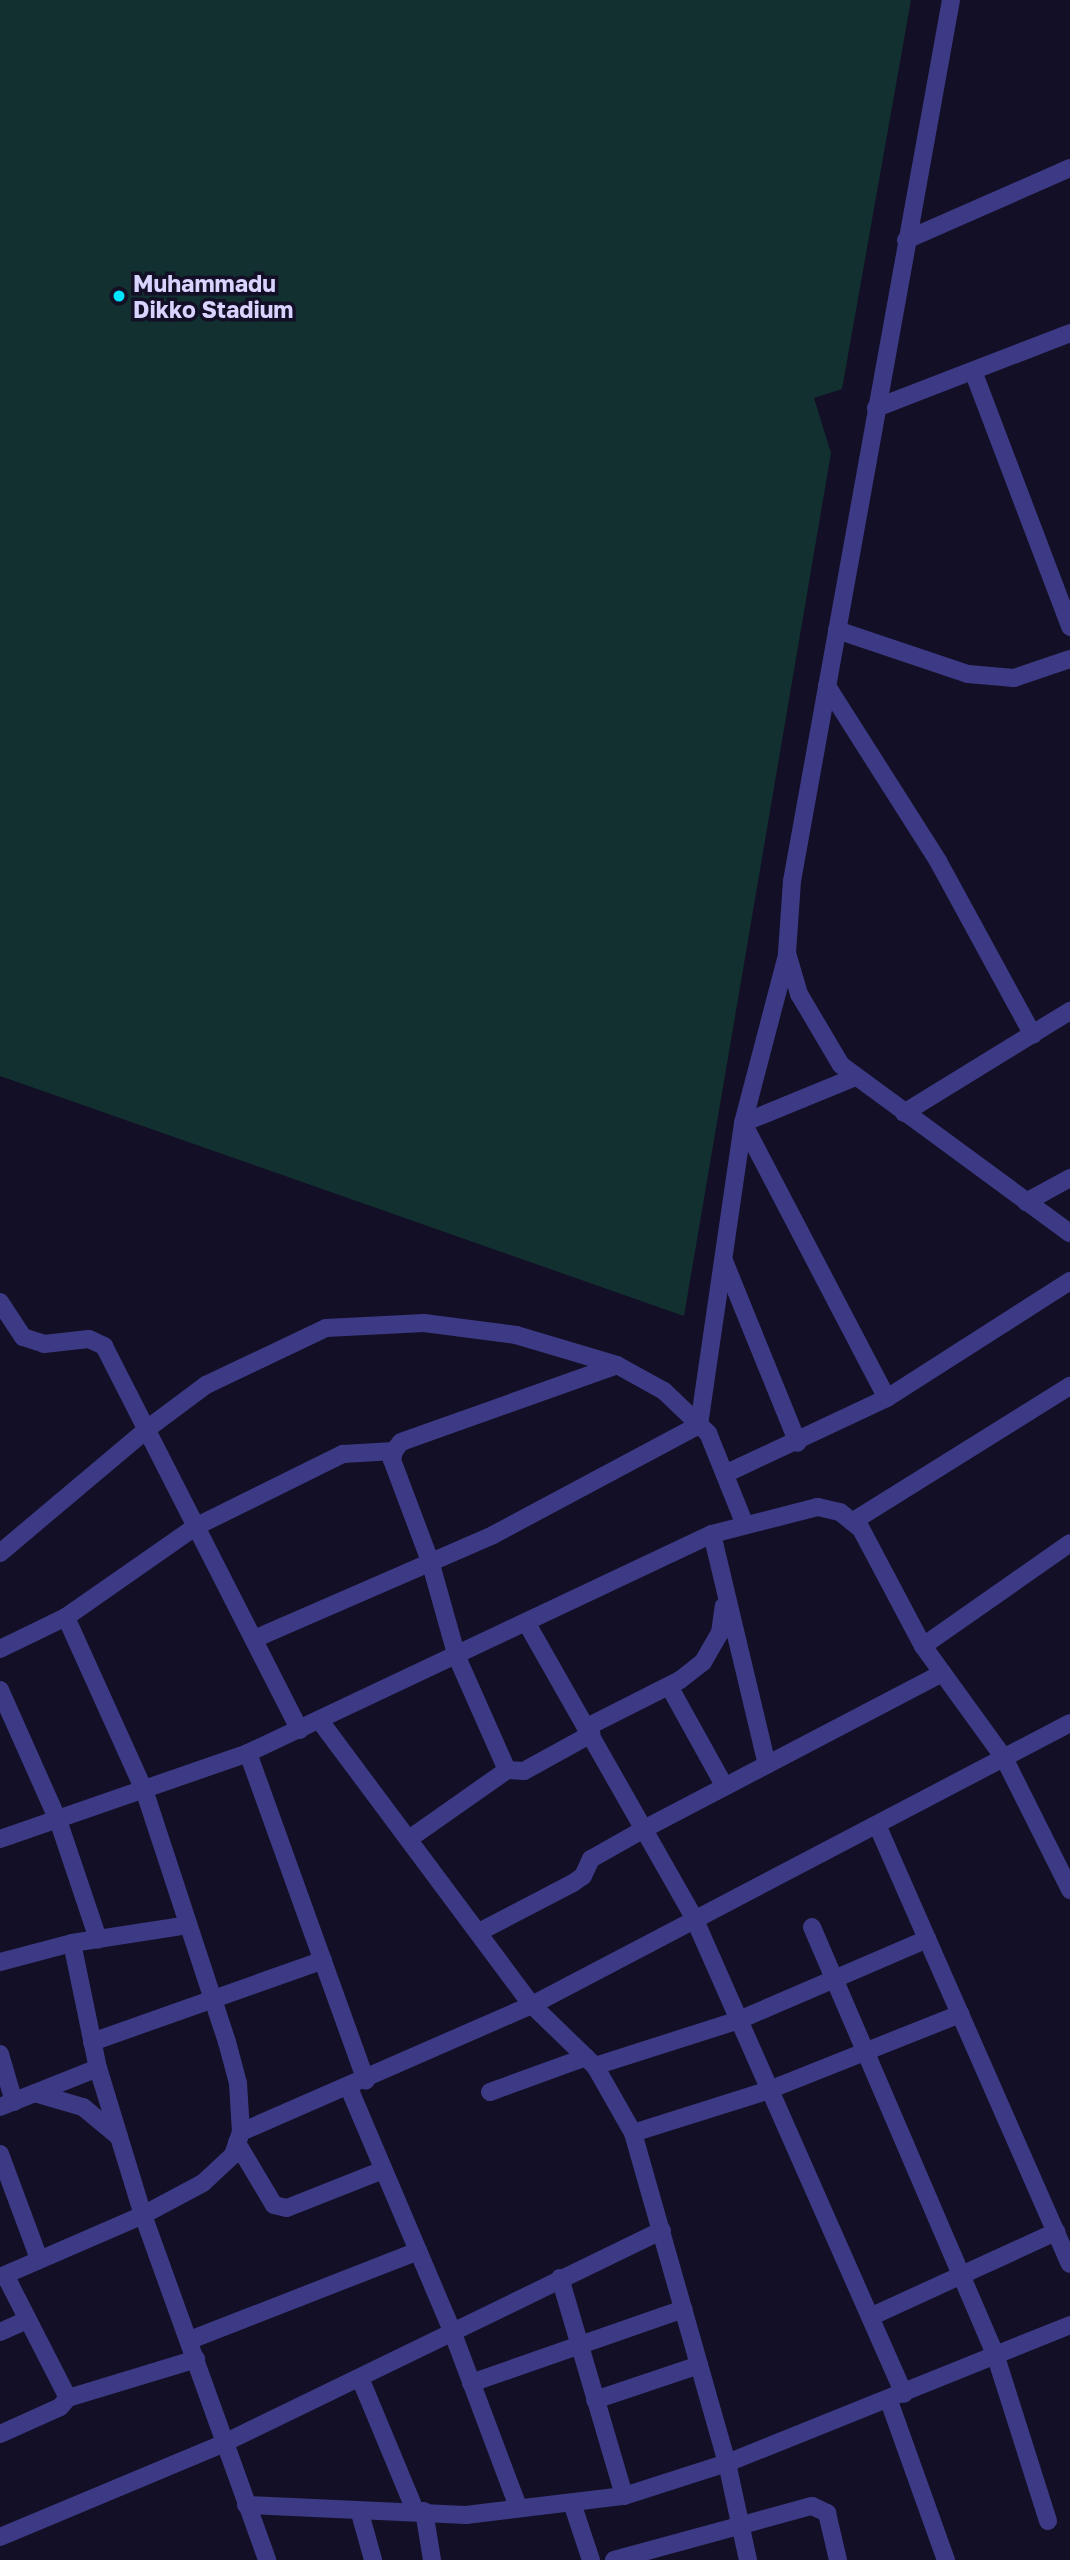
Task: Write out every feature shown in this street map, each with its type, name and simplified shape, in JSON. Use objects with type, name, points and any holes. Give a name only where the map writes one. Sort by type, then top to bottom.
[{"type":"street","points":[[699,1424],[743,1124],[788,953],[792,881],[951,0]]},
{"type":"street","points":[[906,240],[1069,172]]},
{"type":"street","points":[[876,408],[1070,333]]},
{"type":"street","points":[[973,371],[1070,627]]},
{"type":"street","points":[[837,630],[968,674],[1014,678],[1070,659]]},
{"type":"street","points":[[827,686],[938,862],[1032,1035]]},
{"type":"street","points":[[788,953],[799,994],[830,1047],[855,1077],[1070,1233]]},
{"type":"street","points":[[904,1113],[1070,1011]]},
{"type":"street","points":[[743,1124],[855,1077]]},
{"type":"street","points":[[743,1124],[887,1398]]},
{"type":"street","points":[[1026,1202],[1070,1178]]},
{"type":"street","points":[[723,1258],[798,1443]]},
{"type":"street","points":[[727,1473],[798,1443],[887,1398],[1070,1281]]},
{"type":"street","points":[[0,1301],[23,1337],[44,1344],[89,1339],[104,1346],[300,1730]]},
{"type":"street","points":[[0,1553],[147,1429],[206,1385],[326,1328],[424,1323],[516,1335],[617,1365],[664,1391],[699,1424],[727,1473],[745,1525]]},
{"type":"street","points":[[507,1770],[457,1657],[430,1560],[392,1460],[394,1451],[401,1442],[617,1365]]},
{"type":"street","points":[[852,1522],[1070,1386]]},
{"type":"street","points":[[254,1639],[430,1560],[493,1535],[699,1424]]},
{"type":"street","points":[[0,1649],[65,1617],[195,1527],[343,1454],[394,1451]]},
{"type":"street","points":[[0,1839],[248,1754],[712,1534],[818,1507],[840,1512],[861,1529],[923,1646],[1004,1758],[1070,1890]]},
{"type":"street","points":[[712,1534],[767,1765]]},
{"type":"street","points":[[923,1646],[1070,1543]]},
{"type":"street","points":[[409,1839],[507,1770],[524,1771],[589,1730],[669,1686],[703,1662],[720,1633],[725,1595]]},
{"type":"street","points":[[65,1617],[144,1790],[238,2083],[239,2137],[233,2155],[203,2183],[144,2215],[3,2276],[68,2398]]},
{"type":"street","points":[[526,1622],[694,1918],[870,2317],[946,2560]]},
{"type":"street","points":[[479,1932],[573,1883],[583,1876],[591,1859],[644,1829],[943,1673]]},
{"type":"street","points":[[669,1686],[725,1787]]},
{"type":"street","points":[[0,1690],[58,1820],[99,1938]]},
{"type":"street","points":[[320,1721],[532,2005],[591,2062],[633,2133],[727,2463],[748,2560]]},
{"type":"street","points":[[239,2137],[532,2005],[694,1918],[878,1828],[1070,1723]]},
{"type":"street","points":[[248,1754],[366,2080]]},
{"type":"street","points":[[878,1828],[1070,2264]]},
{"type":"street","points":[[0,1962],[72,1942],[188,1925]]},
{"type":"street","points":[[812,1927],[996,2357],[1048,2521]]},
{"type":"street","points":[[490,2092],[739,2020],[927,1939]]},
{"type":"street","points":[[72,1942],[98,2068],[119,2137],[144,2215],[190,2340],[222,2444],[267,2560]]},
{"type":"street","points":[[92,2042],[323,1960]]},
{"type":"street","points":[[633,2133],[769,2090],[960,2014]]},
{"type":"street","points":[[0,2054],[7,2104],[98,2068]]},
{"type":"street","points":[[349,2088],[452,2331],[519,2507]]},
{"type":"street","points":[[35,2093],[83,2107],[119,2137]]},
{"type":"street","points":[[239,2137],[275,2204],[287,2208],[383,2170]]},
{"type":"street","points":[[0,2154],[39,2259]]},
{"type":"street","points":[[0,2537],[222,2444],[662,2230]]},
{"type":"street","points":[[870,2317],[1056,2232]]},
{"type":"street","points":[[190,2340],[418,2250]]},
{"type":"street","points":[[560,2278],[624,2496]]},
{"type":"street","points":[[471,2383],[684,2309]]},
{"type":"street","points":[[0,2332],[27,2320]]},
{"type":"street","points":[[246,2505],[360,2513],[419,2511],[466,2515],[624,2496],[727,2463],[1070,2325]]},
{"type":"street","points":[[0,2434],[60,2407],[68,2398],[196,2359]]},
{"type":"street","points":[[595,2399],[699,2365]]},
{"type":"street","points":[[360,2378],[419,2511],[430,2559]]},
{"type":"street","points":[[572,2503],[591,2560]]},
{"type":"street","points":[[614,2560],[741,2528],[812,2506],[822,2508],[827,2513],[838,2560]]},
{"type":"street","points":[[360,2513],[373,2560]]},
{"type":"green space","points":[[0,0],[911,0],[842,389],[814,398],[831,453],[684,1316],[0,1076]]},
{"type":"place","name":"Muhammadu Dikko Stadium","points":[[119,296]]}]
